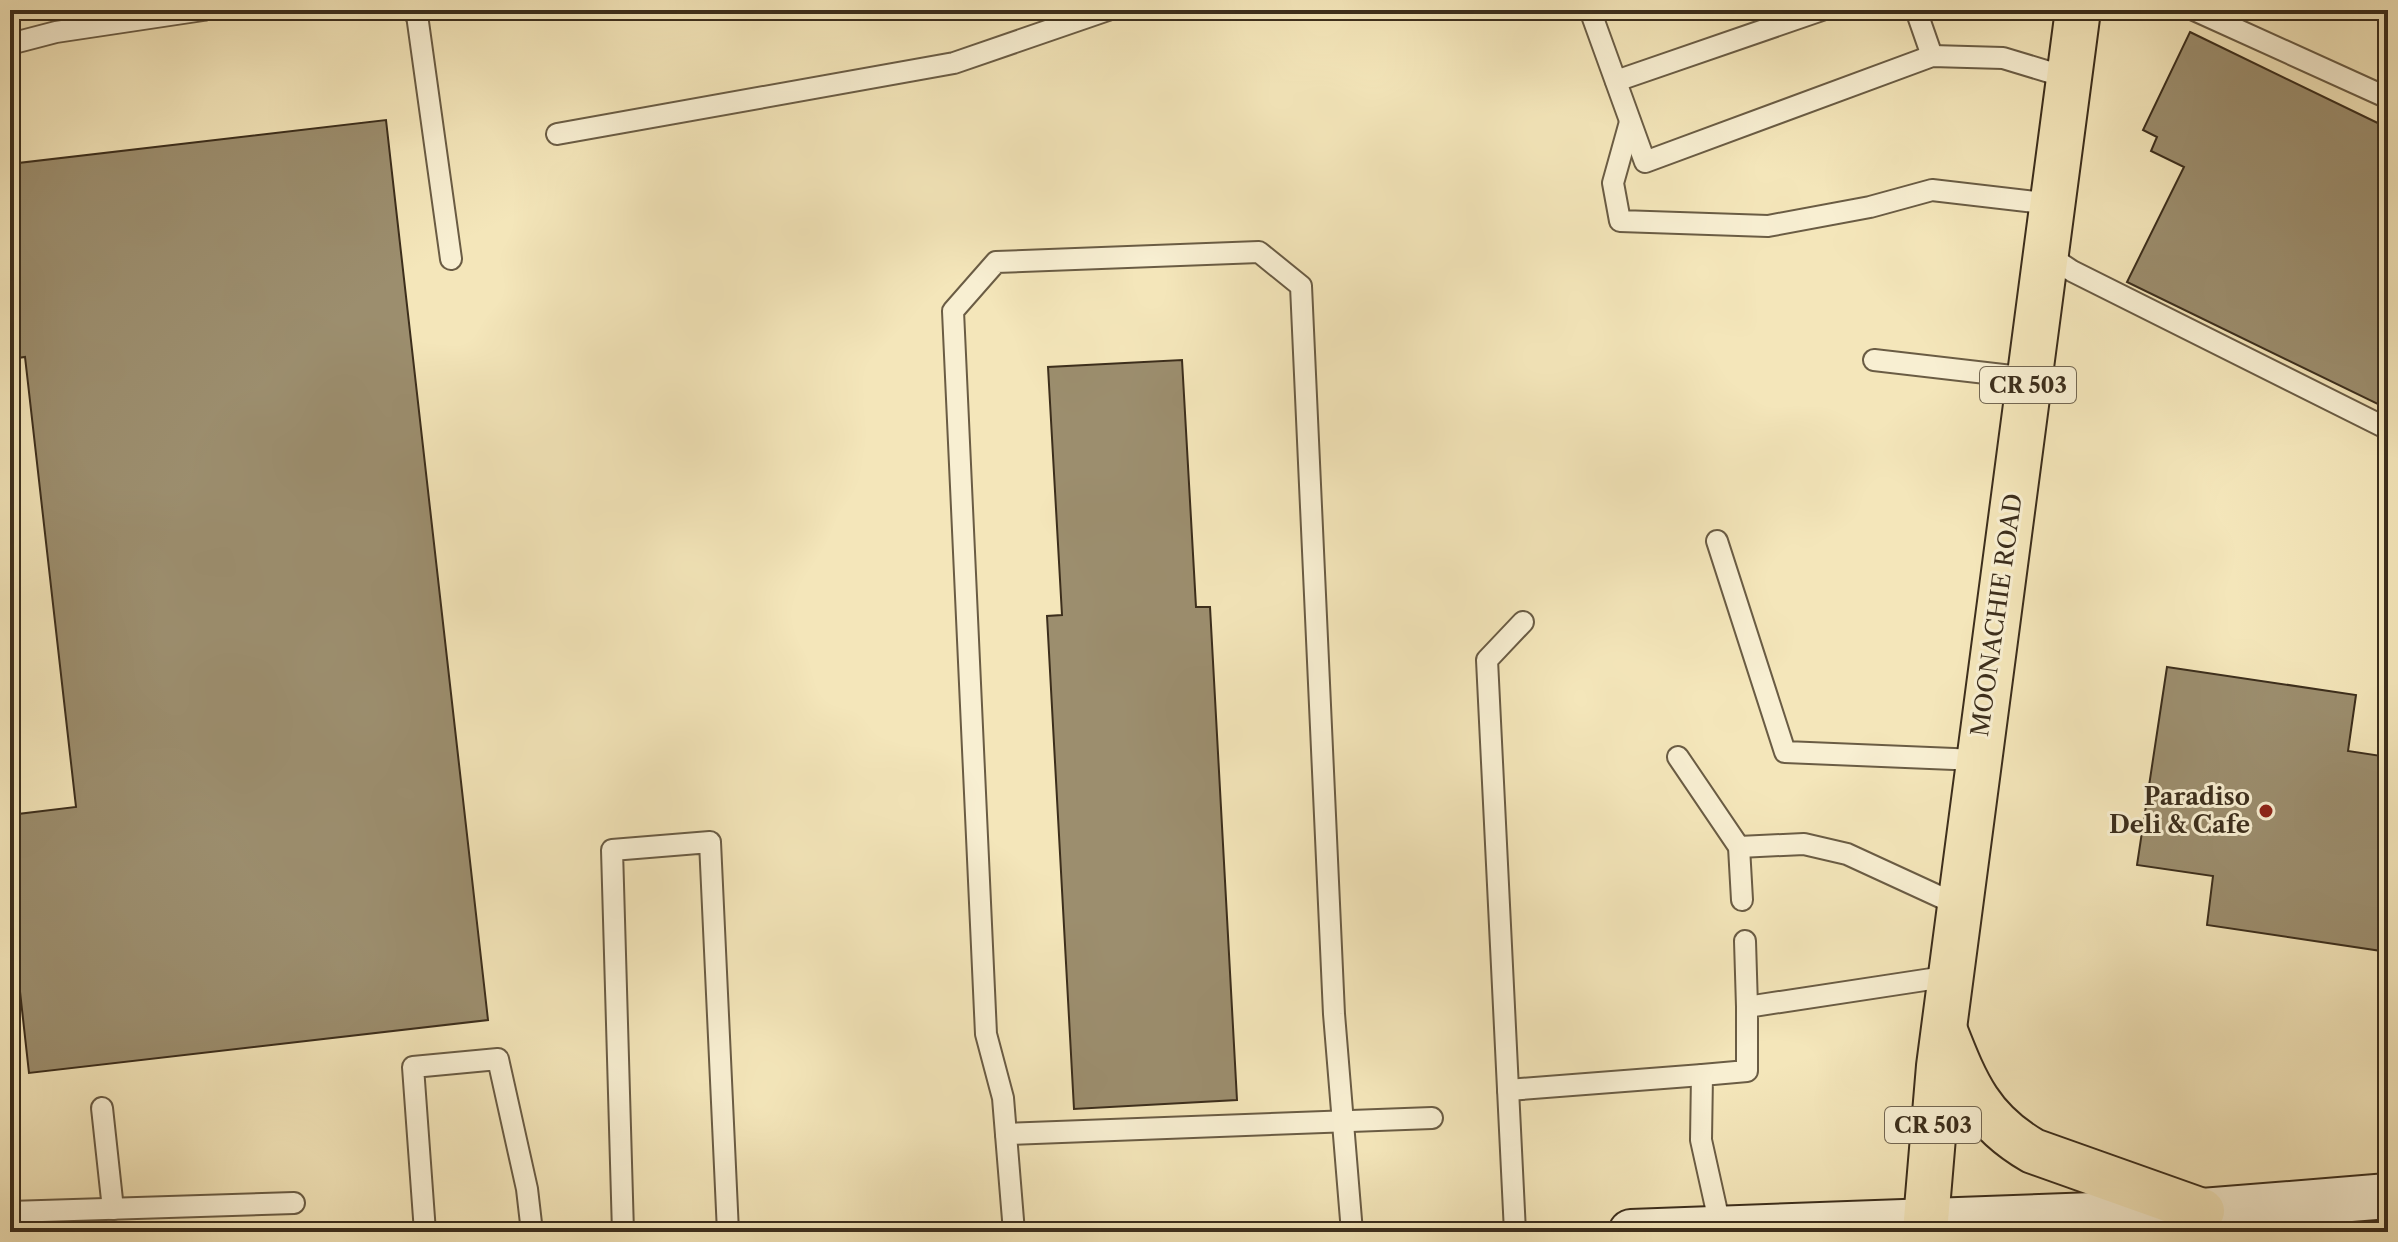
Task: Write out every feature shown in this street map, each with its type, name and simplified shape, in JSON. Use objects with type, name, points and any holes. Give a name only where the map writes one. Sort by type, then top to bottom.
[{"type":"main road","name":"MOONACHIE ROAD","points":[[1924,1227],[1944,1029],[1978,760],[2078,10]]},
{"type":"main road","points":[[1944,1029],[1972,1092],[1997,1127],[2011,1138],[2033,1151],[2204,1221]]},
{"type":"main road","points":[[1631,1232],[2204,1221],[2388,1196]]},
{"type":"lane","points":[[10,44],[56,32],[203,10]]},
{"type":"lane","points":[[410,10],[417,15],[451,259]]},
{"type":"lane","points":[[557,134],[954,63],[1108,10]]},
{"type":"lane","points":[[1590,10],[1645,162],[1932,56],[2003,58],[2069,78]]},
{"type":"lane","points":[[1616,81],[1822,10]]},
{"type":"lane","points":[[1916,10],[1932,56]]},
{"type":"lane","points":[[2194,10],[2388,98]]},
{"type":"lane","points":[[1630,122],[1613,183],[1620,221],[1768,226],[1870,207],[1932,190],[2052,204]]},
{"type":"lane","points":[[1014,1232],[1003,1098],[986,1034],[953,311],[996,262],[1259,252],[1301,286],[1334,998],[1352,1232]]},
{"type":"lane","points":[[2045,253],[2072,271],[2388,429]]},
{"type":"lane","points":[[1874,360],[2029,378]]},
{"type":"lane","points":[[1717,541],[1785,752],[1978,760]]},
{"type":"lane","points":[[1515,1232],[1487,660],[1523,622]]},
{"type":"lane","points":[[1678,757],[1739,847],[1742,900]]},
{"type":"lane","points":[[623,1232],[612,850],[710,842],[728,1232]]},
{"type":"lane","points":[[1739,847],[1804,844],[1847,854],[1960,906]]},
{"type":"lane","points":[[1508,1090],[1747,1071],[1745,941]]},
{"type":"lane","points":[[1747,1007],[1951,976]]},
{"type":"lane","points":[[425,1232],[413,1067],[498,1059],[527,1189],[532,1232]]},
{"type":"lane","points":[[1702,1075],[1701,1140],[1721,1230]]},
{"type":"lane","points":[[102,1108],[113,1209]]},
{"type":"lane","points":[[1006,1134],[1432,1118]]},
{"type":"lane","points":[[10,1212],[294,1203]]},
{"type":"building","points":[[2190,32],[2388,128],[2388,409],[2127,282],[2184,167],[2151,151],[2157,137],[2143,130]]},
{"type":"building","points":[[386,120],[488,1020],[29,1073],[10,901],[10,815],[76,807],[25,357],[10,359],[10,164]]},
{"type":"building","points":[[1182,360],[1196,607],[1210,607],[1237,1100],[1074,1109],[1047,616],[1062,615],[1048,367]]},
{"type":"building","name":"Paradiso Deli & Cafe","points":[[2167,667],[2356,695],[2348,751],[2388,757],[2388,952],[2207,925],[2213,876],[2137,865]]},
{"type":"place","name":"Paradiso Deli & Cafe","points":[[2266,811]]}]
